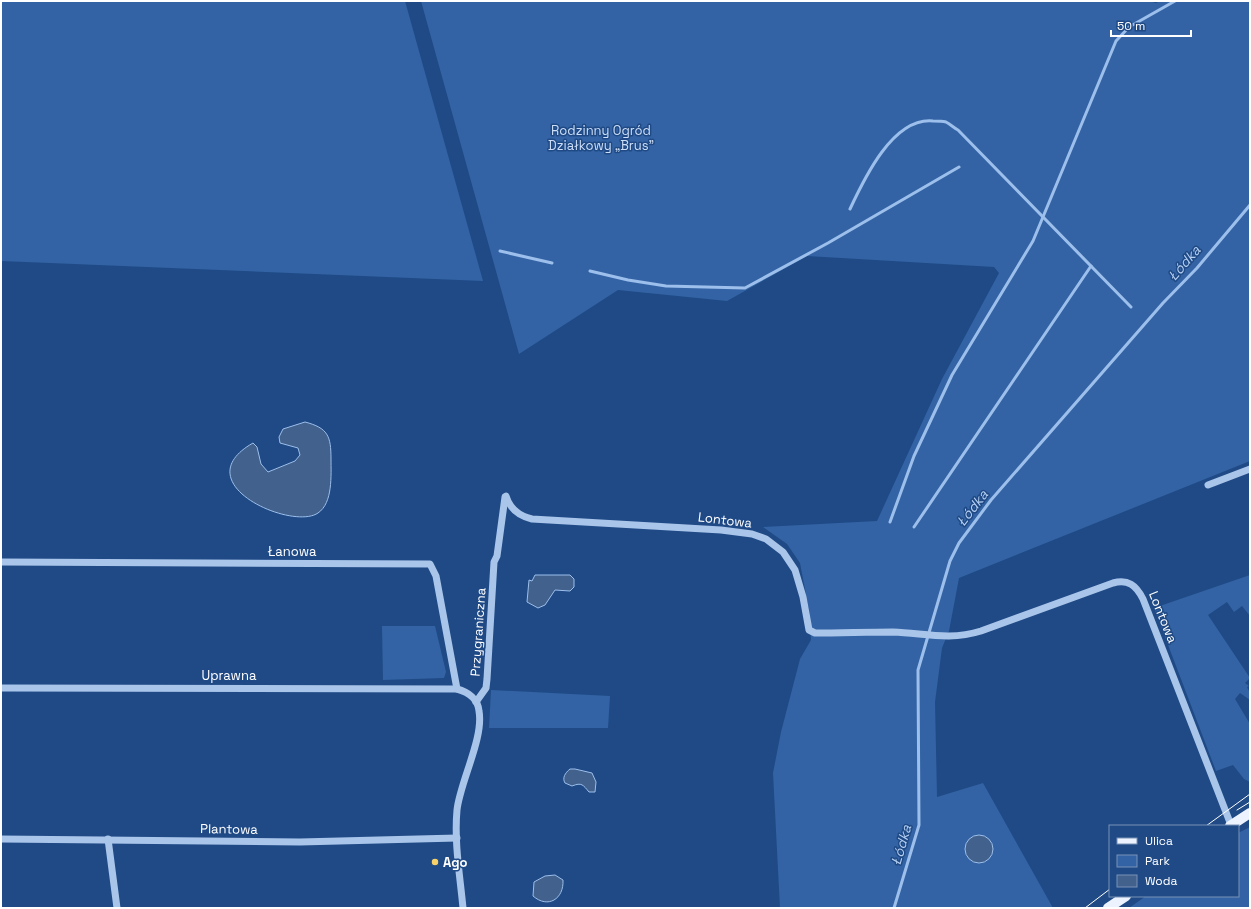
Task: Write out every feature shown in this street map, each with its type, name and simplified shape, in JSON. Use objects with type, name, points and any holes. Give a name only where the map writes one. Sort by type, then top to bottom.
[{"type":"main road","points":[[1232,825],[1250,813]]},
{"type":"main road","points":[[1108,908],[1124,897]]},
{"type":"street","points":[[1208,485],[1250,469]]},
{"type":"street","name":"Przygraniczna","points":[[476,702],[486,688],[494,562],[497,556],[506,496]]},
{"type":"street","name":"Lontowa","points":[[506,496],[514,511],[532,519],[720,530],[752,534],[766,539],[783,552],[795,570],[803,597],[809,630],[816,633],[894,632],[943,637],[960,636],[981,631],[1113,583],[1122,581],[1133,585],[1143,599],[1231,825]]},
{"type":"street","name":"Łanowa","points":[[1,562],[430,564],[436,576],[457,689]]},
{"type":"street","name":"Uprawna","points":[[1,688],[457,689]]},
{"type":"street","points":[[457,689],[467,692],[476,702],[480,713],[479,728],[457,808],[457,838],[462,908]]},
{"type":"street","name":"Plantowa","points":[[1,839],[300,842],[457,838]]},
{"type":"street","points":[[108,839],[117,908]]},
{"type":"green space","points":[[1,1],[405,1],[483,281],[1,261]]},
{"type":"green space","name":"Rodzinny Ogród Działkowy „Brus”","points":[[421,1],[1149,1],[1156,3],[1160,1],[1250,1],[1250,461],[959,578],[949,631],[942,648],[935,702],[937,797],[983,783],[1053,908],[780,908],[773,773],[781,732],[800,659],[811,640],[809,610],[800,563],[787,544],[763,527],[877,521],[942,379],[999,273],[994,267],[807,256],[727,301],[618,290],[519,354]]},
{"type":"green space","points":[[1250,575],[1250,616],[1242,606],[1234,612],[1227,602],[1208,615],[1250,678],[1245,683],[1249,686],[1247,687],[1250,693],[1250,700],[1240,693],[1235,699],[1250,724],[1250,782],[1244,779],[1233,765],[1216,771],[1154,608]]},
{"type":"green space","points":[[382,626],[435,626],[446,672],[444,678],[383,680]]},
{"type":"green space","points":[[491,690],[610,696],[608,728],[489,728]]},
{"type":"green space","points":[[1250,827],[1250,908],[1129,908],[1145,897],[1239,897],[1239,832]]},
{"type":"water","points":[[305,422],[319,427],[327,434],[329,439],[331,451],[330,488],[329,496],[323,508],[318,513],[305,517],[287,515],[268,509],[250,500],[236,487],[230,473],[235,458],[253,443],[257,447],[261,464],[268,472],[295,461],[300,455],[298,448],[280,443],[279,437],[283,429]]},
{"type":"water","points":[[535,575],[570,575],[574,579],[574,587],[570,591],[555,590],[545,605],[538,608],[527,602],[529,580],[532,581]]},
{"type":"water","points":[[570,769],[592,773],[596,782],[595,792],[589,792],[580,784],[572,786],[565,783],[564,776]]},
{"type":"water","points":[[979,835],[989,839],[993,849],[989,859],[979,863],[969,859],[965,849],[969,839]]},
{"type":"water","points":[[555,875],[563,880],[563,887],[558,897],[549,902],[544,902],[533,896],[534,882],[545,876]]},
{"type":"waterway","points":[[890,522],[914,456],[952,375],[1033,241],[1116,41],[1129,27],[1175,1]]},
{"type":"waterway","points":[[850,209],[872,167],[893,139],[905,129],[919,122],[946,122],[958,130],[1131,307]]},
{"type":"waterway","points":[[590,271],[628,280],[666,286],[745,288],[828,243],[959,167]]},
{"type":"waterway","name":"Łódka","points":[[894,908],[919,825],[918,670],[950,561],[959,543],[991,500],[1163,303],[1197,268],[1250,205]]},
{"type":"waterway","points":[[500,251],[552,263]]},
{"type":"waterway","points":[[914,527],[1091,266]]},
{"type":"tram line","points":[[1207,825],[1250,794]]},
{"type":"tram line","points":[[1237,810],[1250,802]]},
{"type":"tram line","points":[[1085,908],[1109,890]]},
{"type":"place","name":"Ago","points":[[435,862]]}]
